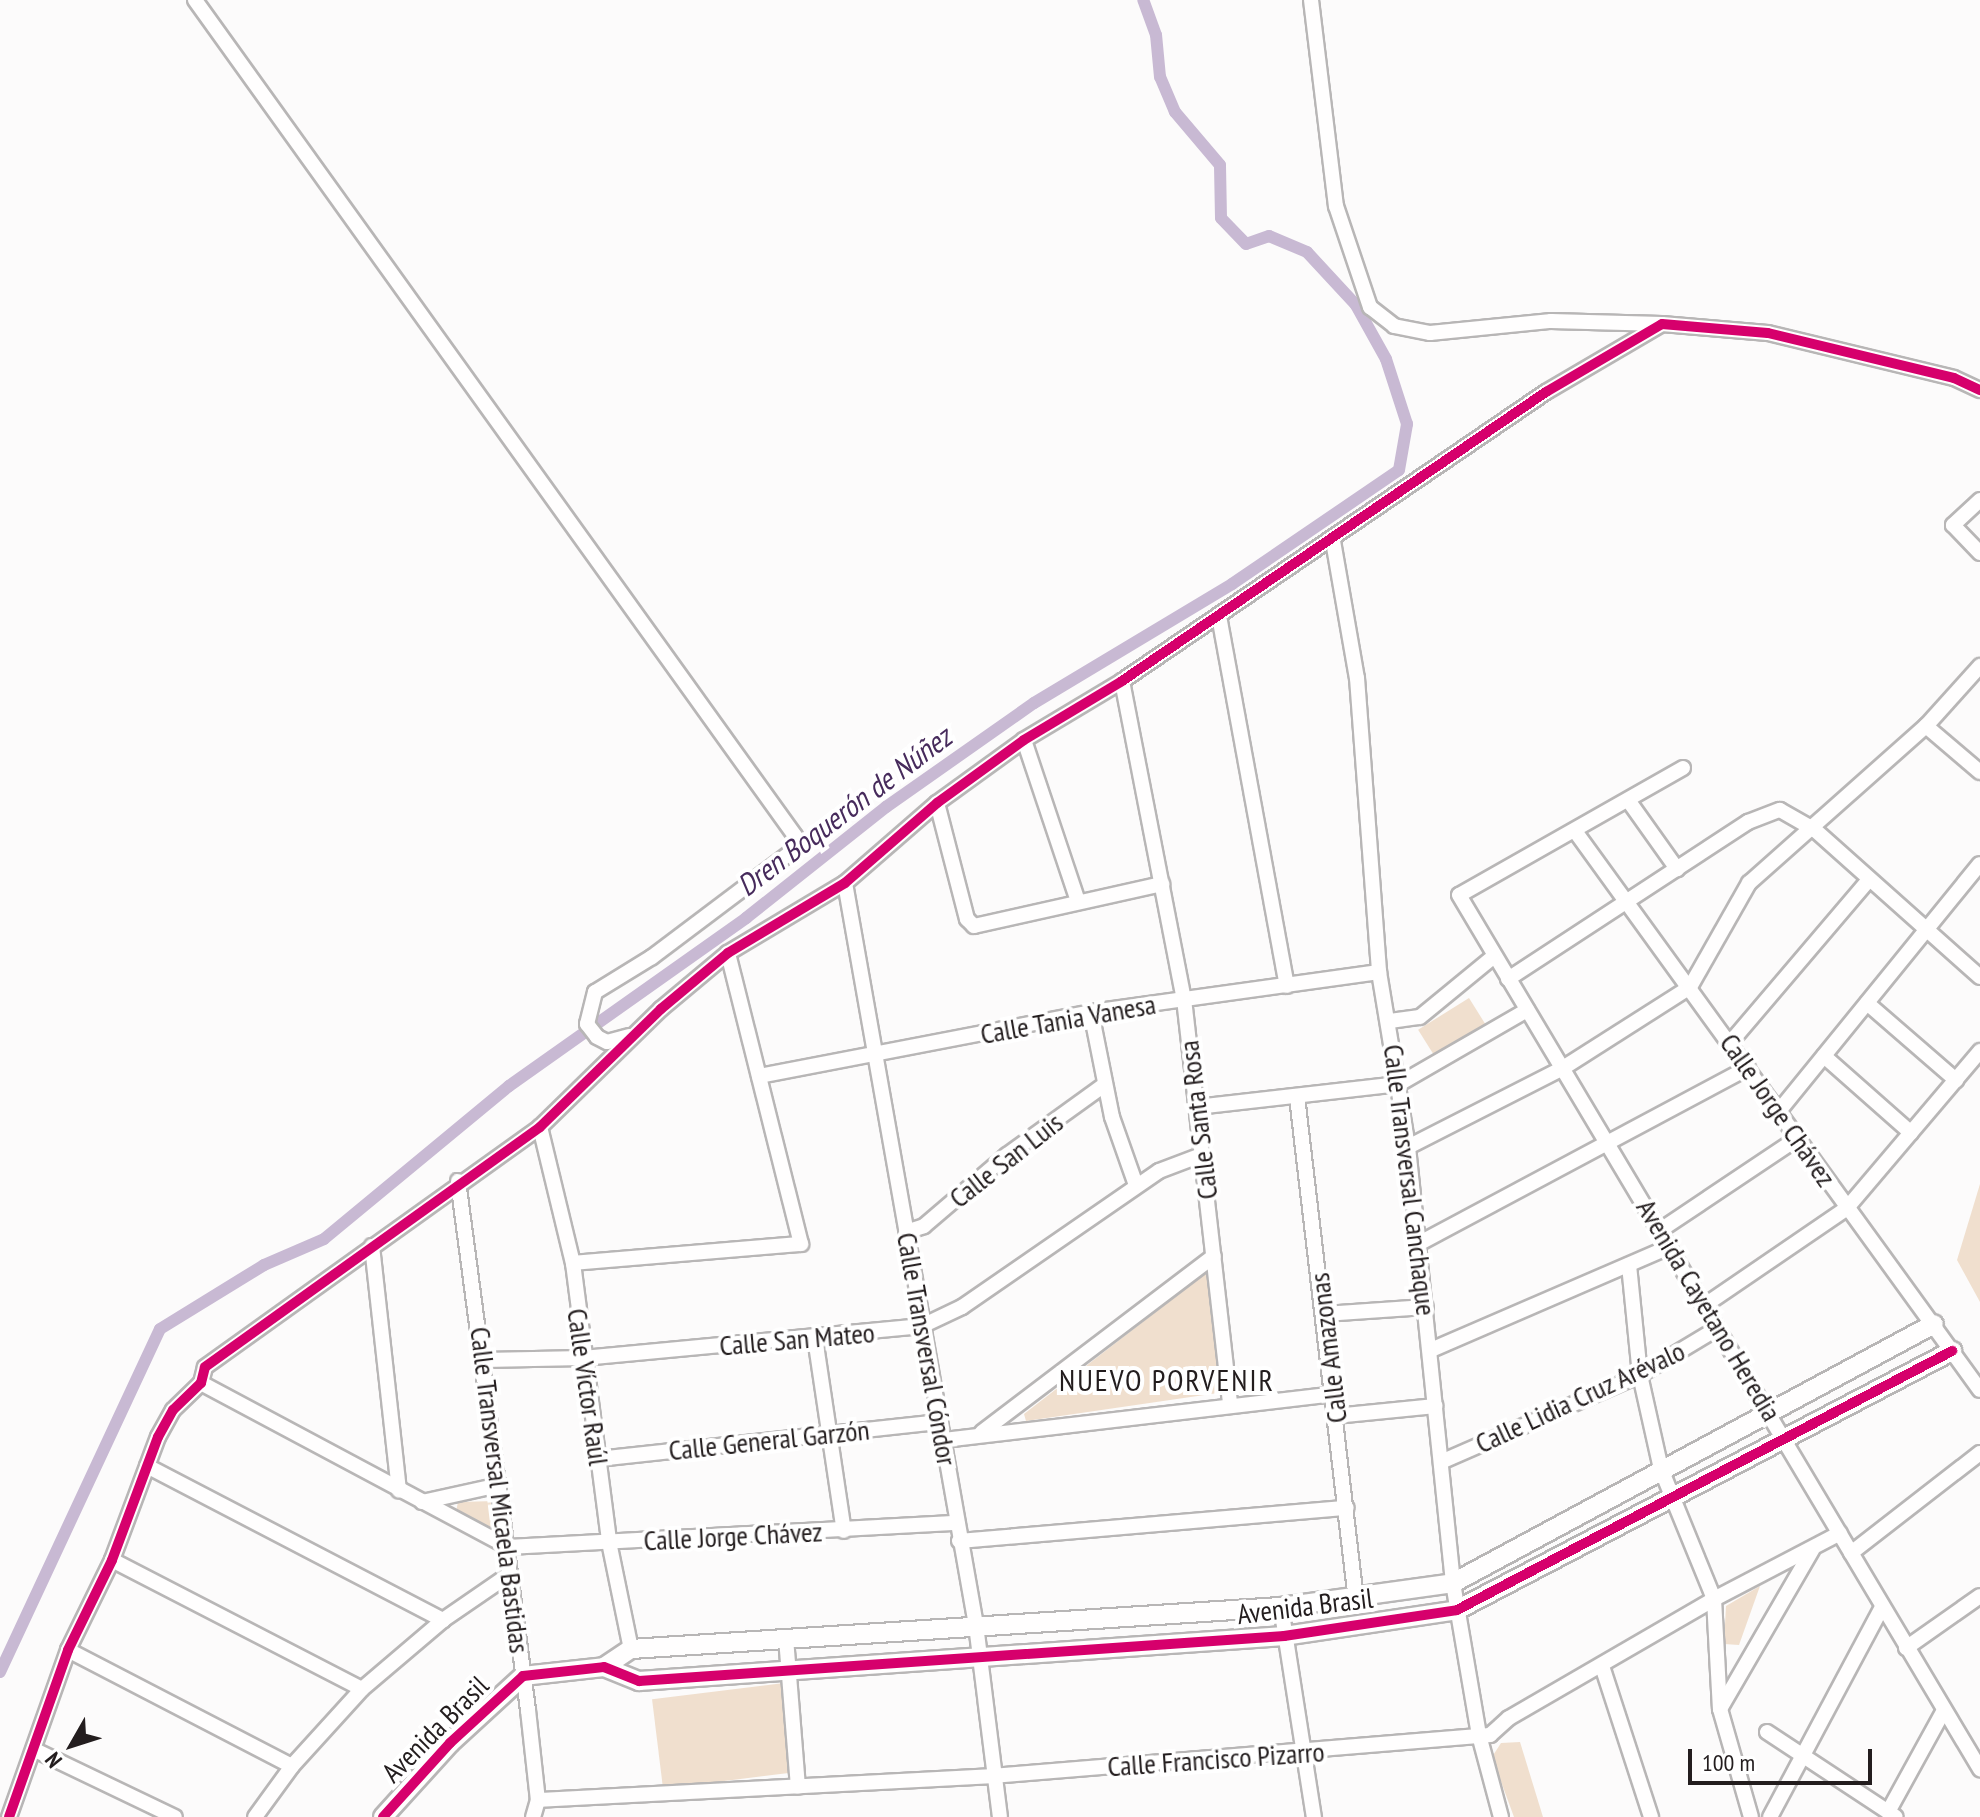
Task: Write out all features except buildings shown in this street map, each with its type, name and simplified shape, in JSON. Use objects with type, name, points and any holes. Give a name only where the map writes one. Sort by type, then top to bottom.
[{"type":"street","points":[[195,0],[795,836],[790,853],[652,957],[595,992],[587,1024],[597,1037],[617,1041],[636,1033]]},
{"type":"street","points":[[1311,0],[1336,206],[1370,307],[1394,326],[1430,333],[1551,321],[1662,324],[1768,333],[1954,378],[1980,390]]},
{"type":"street","points":[[9,1817],[68,1650],[112,1560],[147,1466],[173,1410],[201,1383],[205,1367],[458,1181],[540,1127],[636,1033],[728,953],[845,883],[937,803],[1024,740],[1122,681],[1333,541],[1546,392],[1662,324]]},
{"type":"street","points":[[1980,500],[1954,519],[1956,531],[1980,553]]},
{"type":"street","name":"Calle Transversal Canchaque","points":[[1333,541],[1357,678],[1379,972],[1390,1021],[1408,1147],[1443,1461],[1453,1583],[1479,1735],[1501,1817]]},
{"type":"street","points":[[1219,616],[1287,986]]},
{"type":"street","points":[[1408,1147],[1563,1068],[1690,987],[1749,883],[1815,830],[1926,726],[1980,666]]},
{"type":"street","name":"Calle Santa Rosa","points":[[1122,681],[1184,999],[1230,1403]]},
{"type":"street","points":[[1926,726],[1980,772]]},
{"type":"street","points":[[1024,740],[1078,901]]},
{"type":"street","points":[[1575,831],[1683,768]]},
{"type":"street","points":[[1628,800],[1677,869]]},
{"type":"street","points":[[937,803],[970,924],[1162,884]]},
{"type":"street","points":[[1508,979],[1769,812],[1789,811],[1815,830],[1868,881],[1980,977]]},
{"type":"street","name":"Avenida Cayetano Heredia","points":[[1575,831],[1459,895],[1493,957],[1610,1142],[1659,1231],[1705,1305],[1715,1330],[1787,1440],[1881,1609],[1943,1712],[1978,1760]]},
{"type":"street","name":"Calle Jorge Chávez","points":[[1575,831],[1980,1390]]},
{"type":"street","points":[[1779,1111],[1924,927],[1980,864]]},
{"type":"street","points":[[1730,1043],[1868,881]]},
{"type":"street","name":"Calle Transversal Cóndor","points":[[845,883],[879,1056],[922,1326],[976,1625],[992,1776],[1000,1817]]},
{"type":"street","points":[[573,1263],[801,1244],[728,953]]},
{"type":"street","points":[[1390,1021],[1420,1017],[1493,957]]},
{"type":"street","name":"Calle Tania Vanesa","points":[[759,1076],[879,1056],[1091,1012],[1379,972]]},
{"type":"street","points":[[1867,1003],[1956,1080]]},
{"type":"street","points":[[1197,1107],[1399,1084],[1527,1010]]},
{"type":"street","points":[[1091,1012],[1104,1085],[1136,1185]]},
{"type":"street","points":[[1705,1305],[1847,1208],[1980,1051]]},
{"type":"street","points":[[1824,1056],[1911,1133]]},
{"type":"street","points":[[1418,1244],[1748,1068]]},
{"type":"street","name":"Calle San Luis","points":[[906,1232],[924,1226],[1007,1155],[1104,1085]]},
{"type":"street","name":"Calle Amazonas","points":[[1297,1097],[1356,1600]]},
{"type":"street","name":"Calle Víctor Raúl","points":[[540,1127],[573,1263],[609,1542],[631,1649]]},
{"type":"street","points":[[1659,1231],[1798,1138]]},
{"type":"street","name":"Calle San Mateo","points":[[484,1360],[583,1358],[922,1326],[962,1307],[1136,1185],[1172,1164],[1204,1154]]},
{"type":"street","name":"Calle Transversal Micaela Bastidas","points":[[458,1181],[508,1547],[534,1812]]},
{"type":"street","points":[[372,1246],[399,1491]]},
{"type":"street","points":[[1431,1350],[1669,1247]]},
{"type":"street","points":[[979,1434],[1214,1256]]},
{"type":"street","points":[[1629,1265],[1640,1375],[1661,1469],[1714,1599],[1720,1709],[1751,1817]]},
{"type":"street","points":[[1324,1314],[1426,1307]]},
{"type":"street","name":"Avenida Brasil","points":[[604,1667],[631,1649],[1281,1607],[1356,1600],[1453,1583],[1934,1324]]},
{"type":"street","name":"Calle Lidia Cruz Arévalo","points":[[1443,1461],[1640,1375],[1715,1330]]},
{"type":"street","points":[[815,1338],[832,1433],[844,1531]]},
{"type":"street","name":"Avenida Brasil","points":[[604,1667],[639,1681],[979,1654],[1284,1636],[1457,1610],[1952,1351]]},
{"type":"street","points":[[201,1383],[508,1547]]},
{"type":"street","points":[[944,1440],[1230,1403],[1334,1394]]},
{"type":"street","points":[[1335,1416],[1436,1406]]},
{"type":"street","name":"Calle General Garzón","points":[[598,1459],[940,1422]]},
{"type":"street","points":[[1851,1553],[1980,1453]]},
{"type":"street","points":[[147,1466],[443,1620]]},
{"type":"street","points":[[422,1502],[499,1485]]},
{"type":"street","points":[[959,1541],[1347,1508]]},
{"type":"street","name":"Calle Jorge Chávez","points":[[508,1547],[957,1523]]},
{"type":"street","name":"Calle Francisco Pizarro","points":[[534,1812],[798,1787],[1304,1753],[1490,1735],[1509,1718],[1714,1599],[1813,1550],[1840,1533]]},
{"type":"street","points":[[1720,1709],[1813,1550]]},
{"type":"street","points":[[112,1560],[362,1689]]},
{"type":"street","points":[[255,1817],[292,1766],[362,1689],[443,1620],[510,1574]]},
{"type":"street","points":[[1906,1648],[1980,1596]]},
{"type":"street","points":[[1281,1607],[1314,1817]]},
{"type":"street","points":[[1770,1817],[1881,1609]]},
{"type":"street","points":[[786,1638],[798,1787]]},
{"type":"street","points":[[68,1650],[292,1766]]},
{"type":"street","points":[[1602,1666],[1651,1817]]},
{"type":"street","points":[[523,1676],[604,1667]]},
{"type":"street","name":"Avenida Brasil","points":[[383,1817],[450,1743],[523,1676]]},
{"type":"street","points":[[1767,1732],[1894,1816],[1943,1712]]},
{"type":"street","points":[[35,1750],[175,1817]]},
{"type":"shaded area","points":[[1469,998],[1485,1024],[1435,1056],[1418,1030]]},
{"type":"shaded area","points":[[1980,1184],[1980,1302],[1957,1260]]},
{"type":"shaded area","points":[[1211,1269],[1225,1392],[1026,1421],[1024,1414]]},
{"type":"shaded area","points":[[496,1501],[500,1532],[456,1512],[458,1502]]},
{"type":"shaded area","points":[[1760,1586],[1739,1645],[1724,1644],[1726,1606]]},
{"type":"shaded area","points":[[792,1682],[803,1771],[663,1789],[652,1699]]},
{"type":"shaded area","points":[[1520,1742],[1543,1817],[1514,1817],[1492,1757],[1501,1743]]},
{"type":"waterway","name":"Dren Boquerón de Núñez","points":[[0,1672],[160,1329],[264,1265],[324,1239],[509,1086],[746,918],[886,807],[1034,703],[1232,584],[1399,470],[1407,424],[1386,359],[1356,305],[1307,252],[1269,236],[1246,244],[1221,218],[1220,165],[1175,112],[1160,77],[1156,35],[1143,0]]},
{"type":"cycle path","points":[[9,1817],[68,1650],[112,1560],[158,1437],[173,1410],[201,1383],[205,1367],[540,1127],[661,1009],[728,953],[845,883],[937,803],[1024,740],[1122,681],[1546,392],[1662,324],[1768,333],[1954,378],[1980,390]]},
{"type":"cycle path","points":[[383,1817],[450,1743],[523,1676],[604,1667],[639,1681],[1284,1636],[1457,1610],[1952,1351]]},
{"type":"district","name":"NUEVO PORVENIR","points":[[1167,1380]]}]
